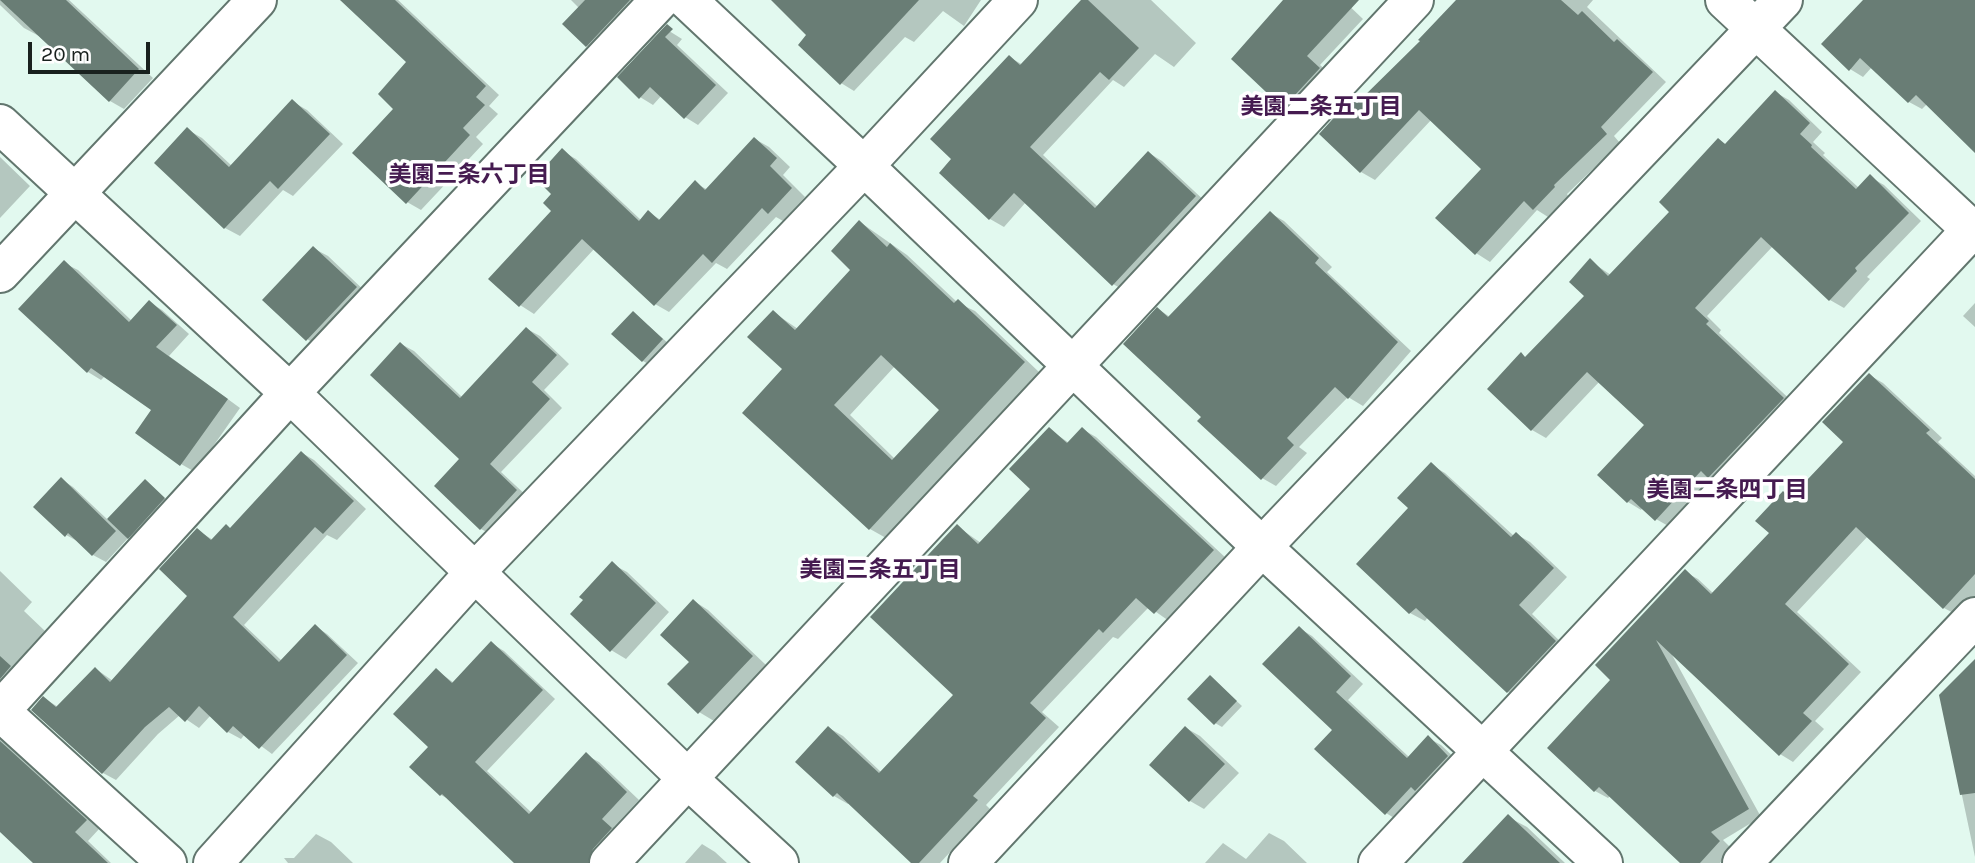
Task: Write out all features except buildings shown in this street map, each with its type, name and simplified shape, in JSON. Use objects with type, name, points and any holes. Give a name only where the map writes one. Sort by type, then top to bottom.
[{"type":"street","points":[[0,272],[257,0]]},
{"type":"street","points":[[167,863],[0,711],[290,393],[660,0]]},
{"type":"street","points":[[687,0],[1262,547],[1603,863]]},
{"type":"street","points":[[213,863],[476,571],[864,166],[1018,0]]},
{"type":"street","points":[[609,863],[1414,0]]},
{"type":"street","points":[[1378,863],[1974,229],[1725,0]]},
{"type":"street","points":[[968,863],[1262,547],[1783,0]]},
{"type":"street","points":[[0,124],[290,393],[688,779],[779,863]]},
{"type":"street","points":[[1742,863],[1975,617]]},
{"type":"district","name":"美園二条五丁目","points":[[1321,107]]},
{"type":"district","name":"美園三条六丁目","points":[[469,175]]},
{"type":"district","name":"美園二条四丁目","points":[[1727,490]]},
{"type":"district","name":"美園三条五丁目","points":[[880,570]]}]
